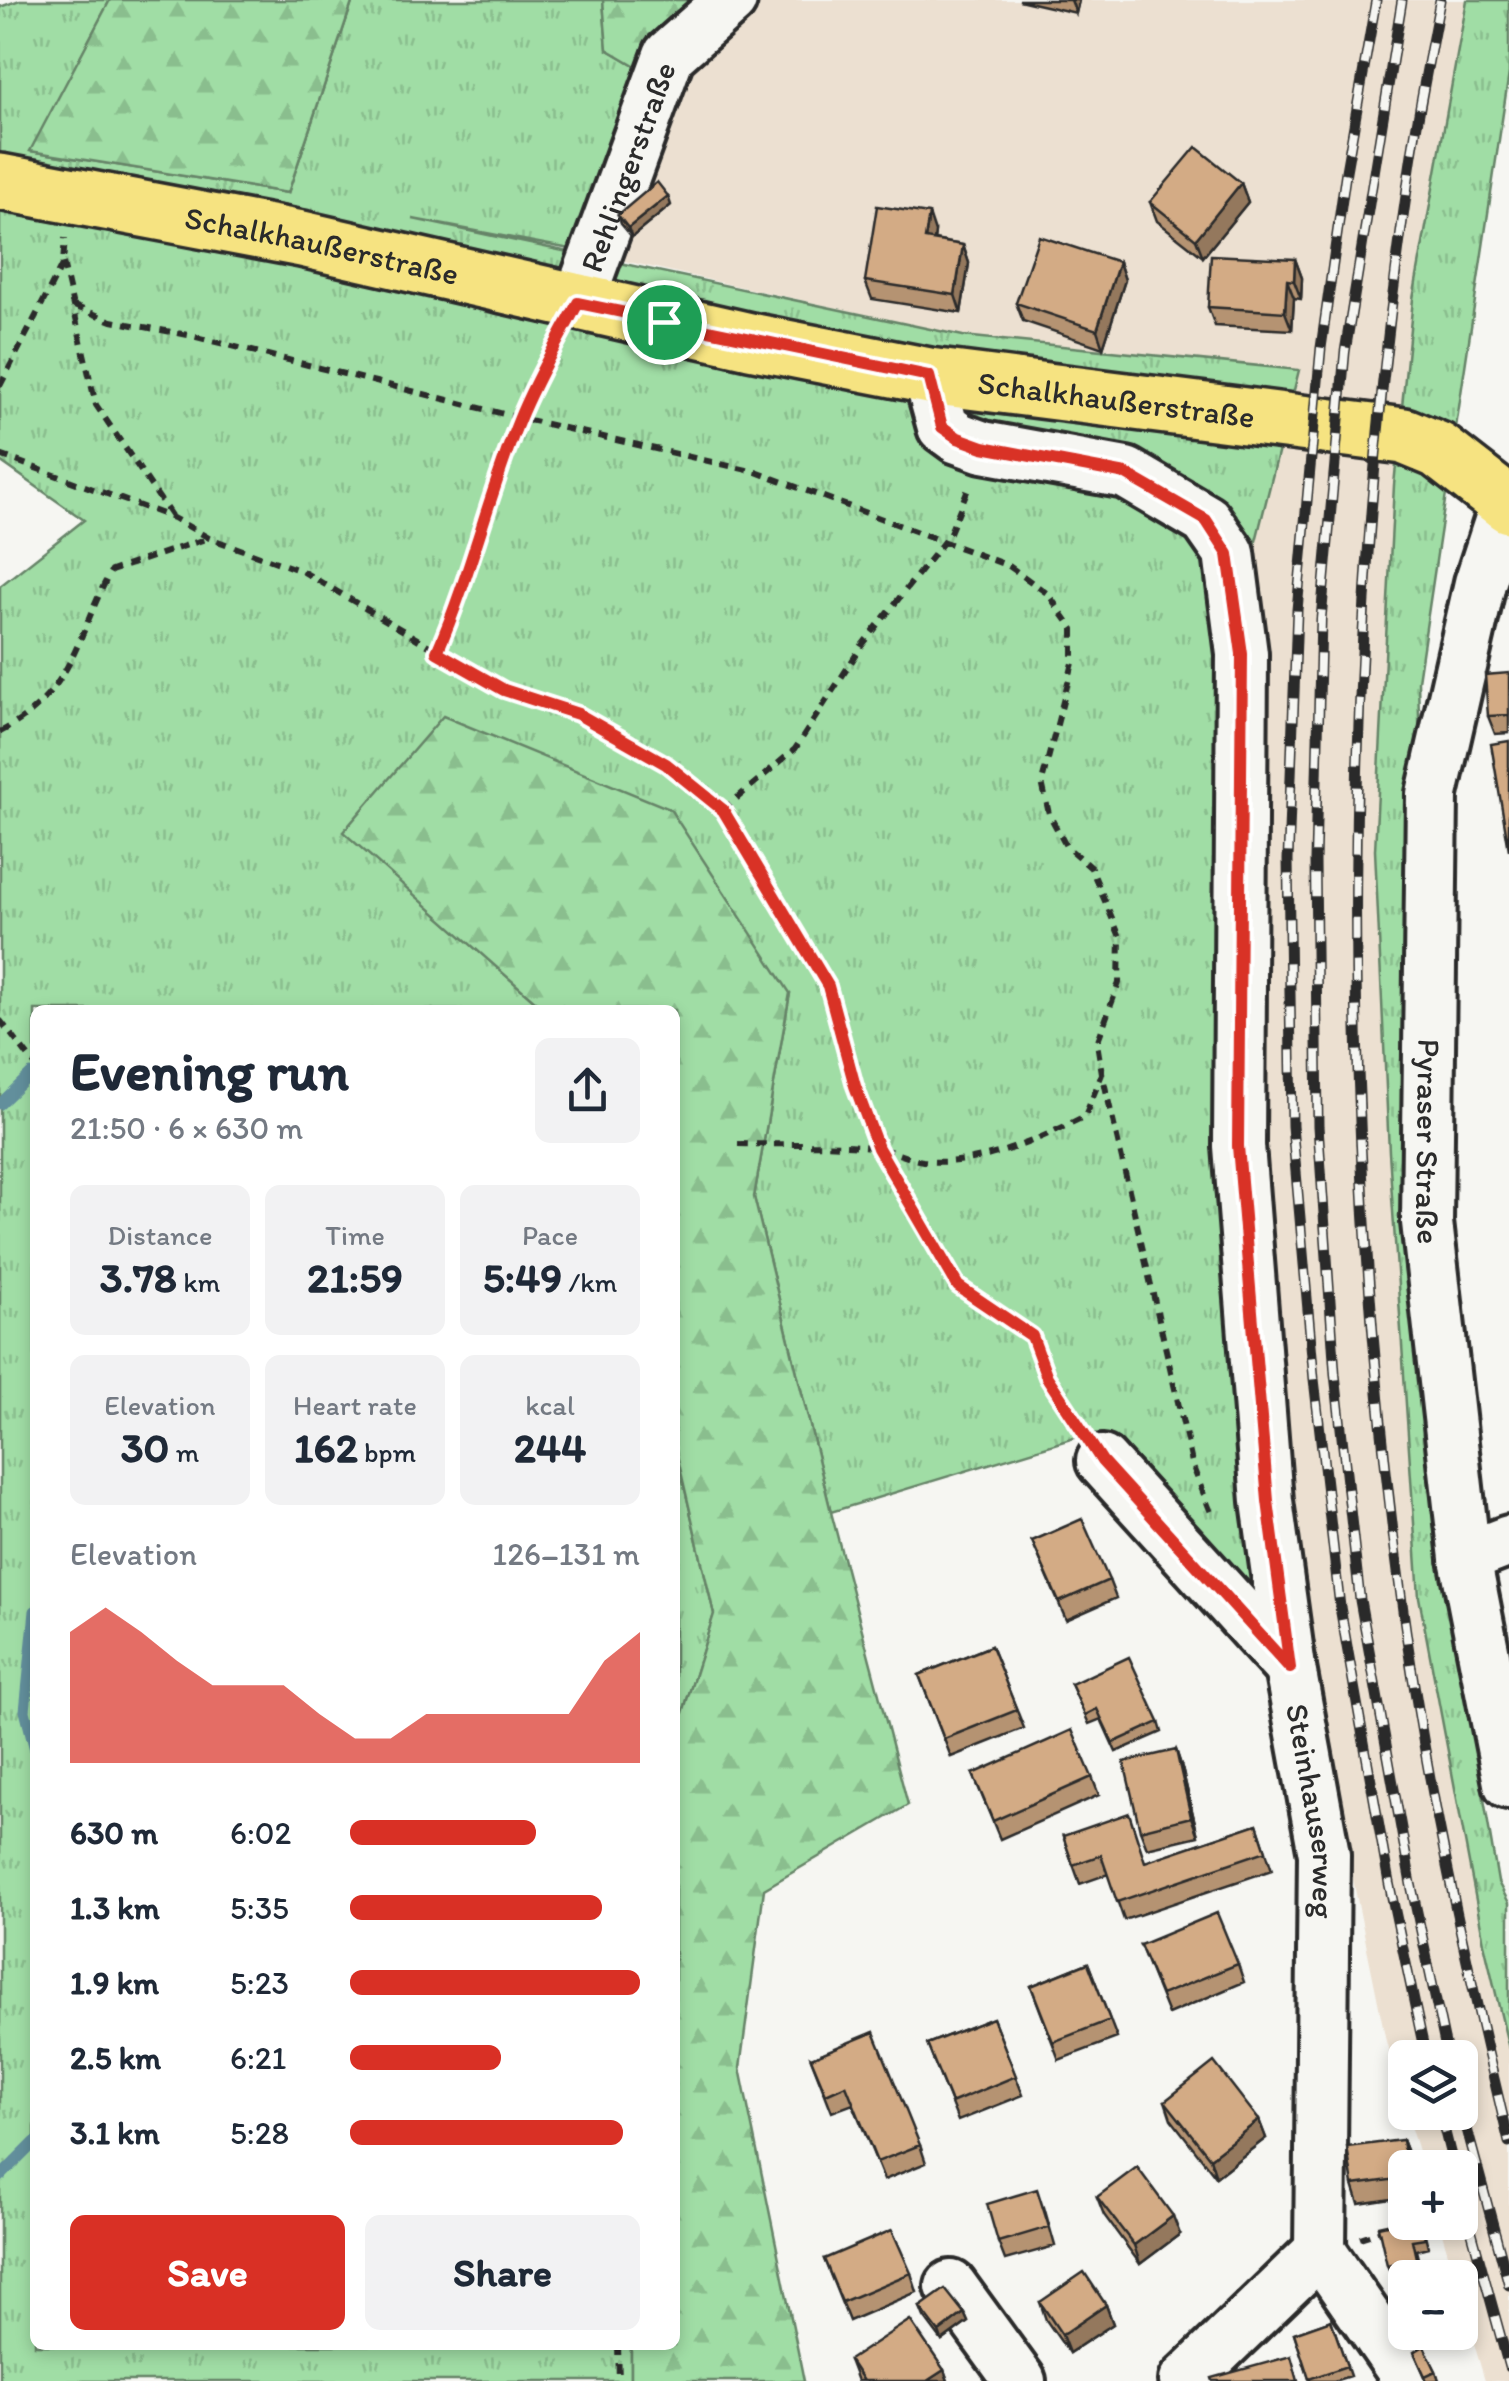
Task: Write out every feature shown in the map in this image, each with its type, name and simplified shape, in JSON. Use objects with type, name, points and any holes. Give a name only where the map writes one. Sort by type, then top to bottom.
[{"type":"main road","name":"Schalkhaußerstraße","points":[[0,182],[302,239],[578,303],[929,376],[1404,436],[1438,450],[1508,504]]},
{"type":"street","name":"Rehlingerstraße","points":[[578,303],[669,55],[731,0]]},
{"type":"street","name":"Steinhauserweg","points":[[929,376],[942,427],[958,438],[983,447],[1126,474],[1206,520],[1228,554],[1242,654],[1238,1146],[1268,1501],[1290,1668],[1324,1854],[1320,2251]]},
{"type":"street","name":"Pyraser Straße","points":[[1508,504],[1480,584],[1432,794],[1426,1222],[1487,1550],[1509,1782]]},
{"type":"street","points":[[1102,1461],[1290,1668]]},
{"type":"street","points":[[1185,2381],[1320,2251],[1410,2381]]},
{"type":"street","points":[[951,2286],[1020,2381]]},
{"type":"path","points":[[68,194],[64,263],[96,405],[173,518]]},
{"type":"path","points":[[0,386],[64,263]]},
{"type":"path","points":[[437,652],[462,594],[480,527],[520,418],[578,303]]},
{"type":"path","points":[[74,306],[112,320],[756,472],[1009,566],[1048,594],[1073,630],[1073,664],[1042,782],[1048,814],[1066,846],[1091,868],[1120,937],[1119,983],[1098,1043],[1102,1073],[1193,1467],[1214,1518]]},
{"type":"path","points":[[723,810],[795,749],[863,644],[949,535],[983,447]]},
{"type":"path","points":[[0,456],[173,518],[209,538],[302,571],[504,690],[578,714],[666,764],[723,810],[828,986],[855,1086],[878,1148],[958,1286],[1032,1336],[1047,1377],[1102,1461]]},
{"type":"path","points":[[0,732],[30,713],[68,670],[82,642],[92,607],[111,571],[209,538]]},
{"type":"path","points":[[0,1020],[30,1058]]},
{"type":"path","points":[[738,1144],[878,1148],[920,1161],[953,1162],[989,1156],[1085,1116],[1102,1073]]},
{"type":"path","points":[[618,2350],[620,2381]]},
{"type":"shaded area","points":[[712,0],[1467,0],[1413,300],[1394,485],[1375,850],[1389,1152],[1419,1597],[1484,1943],[1509,2049],[1509,2381],[1485,2381],[1476,2350],[1478,2260],[1450,2260],[1444,2240],[1478,2240],[1478,2150],[1418,2150],[1411,2130],[1478,2130],[1478,2040],[1388,2040],[1388,2048],[1306,1649],[1277,1620],[1247,577],[1298,371],[963,336],[570,249],[641,69]]},
{"type":"green space","points":[[20,0],[110,0],[31,151],[288,193],[353,0],[603,0],[607,49],[641,69],[570,249],[413,219],[963,336],[1299,370],[1247,577],[1277,1620],[1084,1435],[831,1512],[754,1197],[790,993],[344,832],[539,1005],[30,1005],[30,2350],[631,2350],[631,2381],[0,2381],[0,586],[84,520],[0,461],[0,7]]},
{"type":"green space","points":[[110,0],[353,0],[288,193],[30,151]]},
{"type":"green space","points":[[603,0],[712,0],[641,69],[607,49]]},
{"type":"green space","points":[[1467,0],[1509,0],[1509,73],[1418,681],[1442,1551],[1498,1882],[1509,1903],[1509,2049],[1484,1943],[1419,1597],[1389,1152],[1375,850],[1394,485],[1413,299]]},
{"type":"green space","points":[[443,716],[670,809],[790,993],[754,1197],[908,1805],[764,1889],[740,2068],[804,2381],[631,2381],[631,2350],[680,2350],[680,1722],[714,1614],[680,1468],[680,1005],[539,1005],[343,832]]},
{"type":"green space","points":[[680,1468],[714,1614],[680,1722]]},
{"type":"building","points":[[1196,147],[1241,183],[1196,239],[1150,202]]},
{"type":"building","points":[[657,182],[668,196],[628,228],[618,215]]},
{"type":"building","points":[[877,206],[929,214],[925,239],[963,245],[955,295],[865,281]]},
{"type":"building","points":[[1039,236],[1119,262],[1097,330],[1016,303]]},
{"type":"building","points":[[1211,255],[1295,259],[1294,281],[1287,280],[1285,312],[1208,307]]},
{"type":"building","points":[[1509,673],[1509,715],[1488,716],[1485,675]]},
{"type":"building","points":[[1509,741],[1509,850],[1491,744]]},
{"type":"building","points":[[1082,1519],[1109,1580],[1059,1602],[1032,1541]]},
{"type":"building","points":[[991,1646],[1017,1710],[944,1739],[919,1675]]},
{"type":"building","points":[[1129,1657],[1159,1722],[1113,1743],[1097,1709],[1085,1715],[1071,1684]]},
{"type":"building","points":[[1072,1730],[1092,1777],[993,1821],[973,1774]]},
{"type":"building","points":[[1176,1750],[1191,1817],[1140,1830],[1124,1762]]},
{"type":"building","points":[[1129,1813],[1145,1862],[1257,1824],[1266,1851],[1117,1902],[1101,1855],[1073,1865],[1063,1836]]},
{"type":"building","points":[[1217,1913],[1238,1964],[1161,1995],[1140,1945]]},
{"type":"building","points":[[1088,1963],[1110,2020],[1053,2042],[1031,1986]]},
{"type":"building","points":[[993,2018],[1016,2076],[951,2103],[927,2044]]},
{"type":"building","points":[[874,2032],[920,2145],[877,2162],[846,2085],[826,2094],[811,2058]]},
{"type":"building","points":[[1214,2062],[1259,2120],[1210,2158],[1165,2101]]},
{"type":"building","points":[[1402,2140],[1403,2150],[1388,2150],[1388,2180],[1353,2185],[1347,2147]]},
{"type":"building","points":[[1137,2167],[1173,2216],[1134,2245],[1097,2197]]},
{"type":"building","points":[[1037,2189],[1049,2227],[998,2242],[987,2204]]},
{"type":"building","points":[[1388,2224],[1388,2240],[1412,2240],[1416,2258],[1388,2260],[1387,2265],[1378,2226]]},
{"type":"building","points":[[892,2230],[911,2273],[842,2302],[824,2259]]},
{"type":"building","points":[[1084,2272],[1106,2305],[1062,2335],[1040,2302]]},
{"type":"building","points":[[945,2289],[964,2313],[939,2332],[920,2307]]},
{"type":"building","points":[[910,2320],[944,2370],[927,2381],[863,2381],[849,2360]]},
{"type":"building","points":[[1331,2320],[1347,2366],[1309,2379],[1294,2333]]},
{"type":"building","points":[[1426,2350],[1436,2371],[1425,2376],[1414,2352]]},
{"type":"building","points":[[1291,2356],[1298,2381],[1212,2378]]},
{"type":"waterway","points":[[0,1104],[30,1075]]},
{"type":"waterway","points":[[30,1661],[25,1711],[30,1730]]},
{"type":"waterway","points":[[0,2177],[30,2147]]},
{"type":"railway","points":[[1376,0],[1321,348],[1297,610],[1288,860],[1292,1126],[1314,1379],[1340,1607],[1389,1883],[1422,2040]]},
{"type":"railway","points":[[1402,0],[1345,352],[1321,619],[1315,861],[1318,1126],[1335,1374],[1360,1600],[1411,1884],[1444,2040]]},
{"type":"railway","points":[[1440,0],[1408,182],[1369,532],[1356,885],[1358,1062],[1366,1238],[1400,1588],[1447,1866],[1509,2142]]},
{"type":"railway","points":[[1444,2130],[1450,2150]]},
{"type":"railway","points":[[1467,2130],[1509,2285]]},
{"type":"railway","points":[[1474,2240],[1509,2367]]},
{"type":"route","points":[[578,303],[664,322],[929,376],[942,427],[958,438],[983,447],[1126,474],[1206,520],[1228,554],[1242,654],[1238,1146],[1268,1501],[1290,1668],[1102,1461],[1047,1377],[1032,1336],[958,1286],[878,1148],[855,1086],[828,986],[723,810],[666,764],[578,714],[504,690],[437,652],[462,594],[480,527],[520,418],[578,303]]}]
